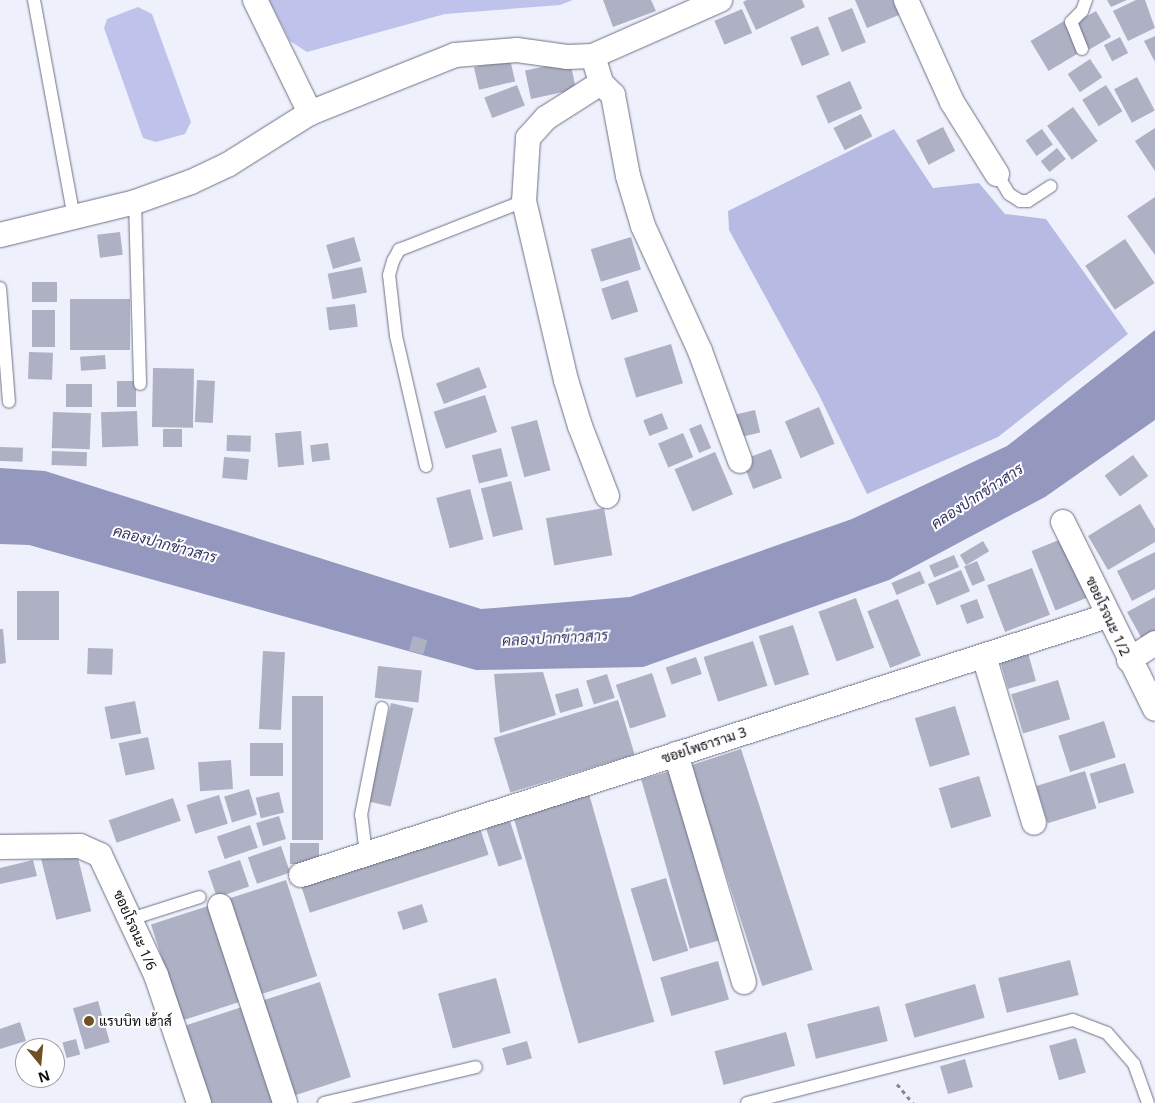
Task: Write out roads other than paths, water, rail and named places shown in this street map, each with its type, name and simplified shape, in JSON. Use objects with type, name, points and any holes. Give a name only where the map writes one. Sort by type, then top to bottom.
[{"type":"street","points":[[255,0],[310,113]]},
{"type":"street","points":[[0,235],[135,202],[191,182],[229,164],[310,113],[455,55],[517,50],[567,57],[592,56],[720,0]]},
{"type":"street","points":[[906,0],[952,102],[997,174]]},
{"type":"street","points":[[592,56],[601,83],[612,95],[628,176],[643,226],[700,351],[740,461]]},
{"type":"street","points":[[601,83],[546,118],[528,138],[524,201],[566,380],[580,426],[607,496]]},
{"type":"street","name":"ซอยโรจนะ 1/2","points":[[1063,522],[1107,616],[1155,709]]},
{"type":"street","name":"ซอยโพธาราม 3","points":[[301,875],[1107,616]]},
{"type":"street","points":[[1129,660],[1155,643]]},
{"type":"street","points":[[984,656],[1034,823]]},
{"type":"street","points":[[676,754],[744,982]]},
{"type":"street","name":"ซอยโรจนะ 1/6","points":[[0,847],[80,846],[100,854],[156,975],[199,1103]]},
{"type":"street","points":[[210,901],[285,1103]]},
{"type":"lane","points":[[34,0],[74,217]]},
{"type":"lane","points":[[1082,49],[1071,22],[1082,11],[1086,0]]},
{"type":"lane","points":[[997,174],[1009,194],[1020,201],[1028,201],[1051,186]]},
{"type":"lane","points":[[426,466],[396,336],[389,275],[393,261],[399,250],[524,201]]},
{"type":"lane","points":[[135,202],[140,384]]},
{"type":"lane","points":[[0,288],[10,402]]},
{"type":"lane","points":[[366,854],[361,815],[382,708]]},
{"type":"lane","points":[[131,919],[210,901]]},
{"type":"lane","points":[[747,1103],[1073,1020],[1106,1033],[1112,1039],[1134,1064],[1148,1103]]},
{"type":"lane","points":[[324,1103],[476,1067]]},
{"type":"water","name":"คลองปากข้าวสาร","points":[[1155,330],[1155,420],[1045,497],[889,580],[643,667],[476,670],[29,545],[0,544],[0,468],[45,471],[481,609],[630,597],[852,519],[1007,446]]},
{"type":"place","name":"แรบบิท เฮ้าส์","points":[[89,1021]]}]
